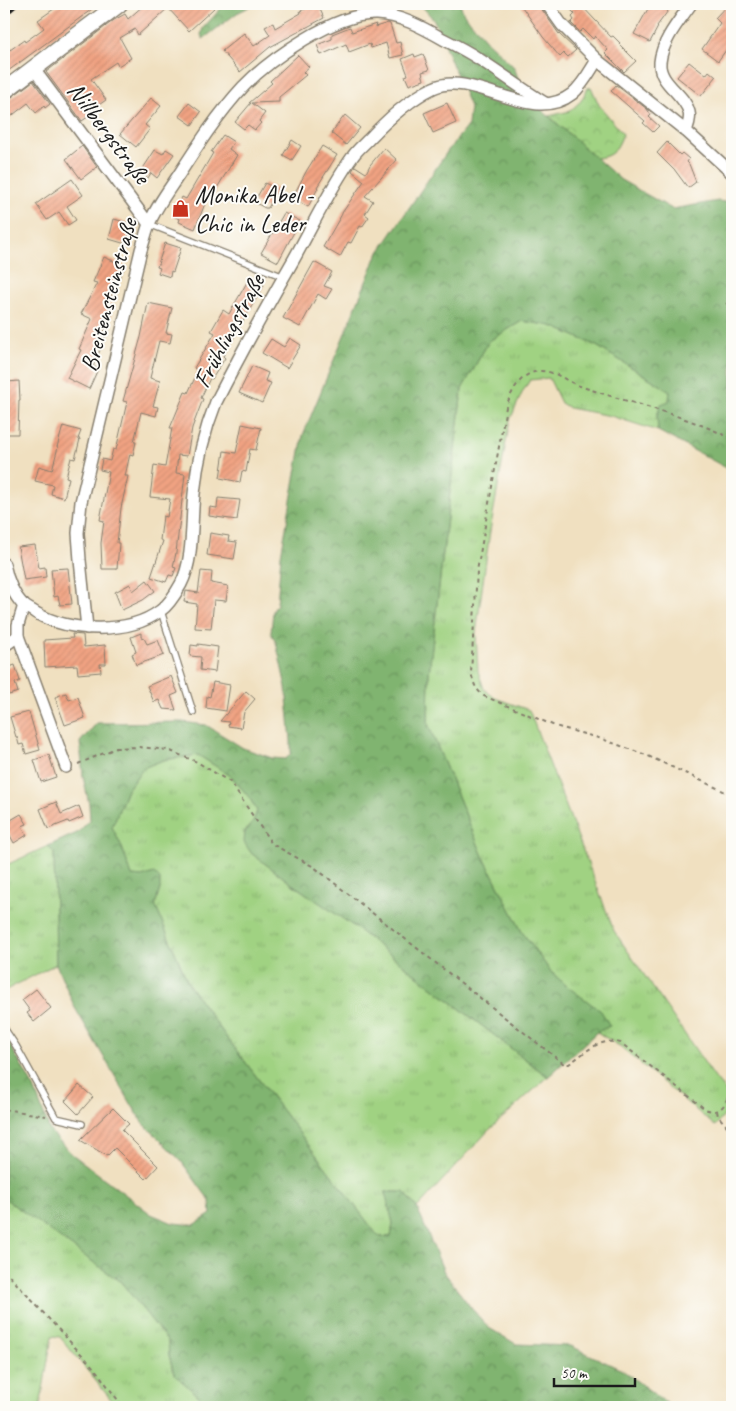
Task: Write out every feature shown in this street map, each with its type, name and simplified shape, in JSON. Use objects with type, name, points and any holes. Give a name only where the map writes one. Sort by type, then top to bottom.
[{"type":"main road","points":[[4,91],[119,4]]},
{"type":"street","points":[[547,4],[562,25],[597,60],[686,131],[732,173]]},
{"type":"street","points":[[686,131],[689,112],[682,99],[668,83],[659,64],[663,48],[676,24],[691,4]]},
{"type":"street","name":"Breitensteinstraße","points":[[87,628],[78,533],[81,502],[141,250],[149,224],[164,197],[220,115],[243,87],[303,40],[336,22],[376,14],[394,17],[421,26],[478,58],[546,103]]},
{"type":"street","points":[[546,103],[566,98],[574,92],[597,60]]},
{"type":"street","name":"Nillbergstraße","points":[[33,68],[149,224]]},
{"type":"street","name":"Frühlingstraße","points":[[24,606],[44,617],[64,624],[87,628],[111,628],[128,625],[147,619],[161,610],[182,582],[189,560],[199,456],[206,427],[216,402],[332,189],[353,155],[379,128],[408,104],[434,88],[448,84],[461,84],[524,102],[546,103]]},
{"type":"street","points":[[4,564],[6,578],[24,606],[18,625],[18,636],[66,767]]},
{"type":"street","points":[[4,646],[18,636]]},
{"type":"lane","points":[[149,224],[284,277]]},
{"type":"lane","points":[[161,610],[193,712]]},
{"type":"lane","points":[[4,1028],[56,1118],[82,1124]]},
{"type":"path","points":[[726,303],[732,308]]},
{"type":"path","points":[[732,439],[683,418],[577,385],[552,372],[532,373],[520,380],[512,392],[506,407],[476,571],[471,673],[474,686],[484,696],[555,726],[602,738],[646,755],[732,795]]},
{"type":"path","points":[[66,767],[75,766],[116,748],[139,747],[168,750],[197,762],[230,782],[272,844],[314,868],[564,1064],[569,1064],[596,1044],[612,1040],[621,1043],[710,1111],[718,1111],[722,1108],[732,1084]]},
{"type":"path","points":[[4,1109],[56,1118]]},
{"type":"path","points":[[718,1111],[718,1116],[732,1132]]},
{"type":"path","points":[[4,1270],[96,1368],[123,1407]]},
{"type":"green space","points":[[225,4],[255,4],[237,13],[203,39],[201,35],[203,28]]},
{"type":"green space","points":[[420,4],[460,4],[464,14],[487,41],[514,67],[522,89],[536,105],[621,180],[672,209],[718,201],[732,203],[732,471],[658,431],[657,415],[661,404],[669,401],[670,391],[595,345],[552,326],[522,321],[489,341],[462,389],[429,673],[428,724],[482,854],[522,932],[551,972],[601,1011],[610,1026],[597,1032],[548,1077],[352,925],[251,853],[244,842],[245,832],[253,822],[257,811],[249,797],[231,776],[198,755],[163,760],[143,768],[127,790],[112,827],[121,845],[132,876],[142,877],[154,873],[160,879],[160,889],[155,905],[189,985],[227,1038],[378,1236],[391,1237],[393,1223],[385,1192],[404,1192],[417,1208],[444,1272],[489,1328],[516,1344],[571,1346],[622,1370],[672,1407],[211,1407],[174,1374],[169,1355],[168,1341],[121,1282],[4,1198],[4,1038],[10,1045],[34,1088],[50,1131],[72,1154],[151,1214],[173,1223],[194,1225],[211,1214],[210,1201],[181,1161],[143,1123],[75,1008],[56,964],[54,853],[48,846],[77,833],[90,820],[80,742],[97,723],[182,722],[206,725],[243,748],[272,758],[286,759],[291,753],[286,687],[276,642],[271,633],[273,611],[277,604],[281,555],[303,435],[377,255],[449,149],[468,125],[470,107],[434,20]]},
{"type":"green space","points":[[591,87],[599,105],[623,134],[614,151],[607,156],[596,158],[549,116],[570,111],[581,101],[588,88]]},
{"type":"green space","points":[[522,321],[552,326],[595,345],[670,391],[669,401],[657,415],[658,431],[611,416],[569,408],[561,403],[549,378],[530,380],[510,420],[490,531],[476,633],[478,671],[484,689],[495,698],[529,710],[614,931],[715,1078],[731,1098],[725,1115],[715,1126],[621,1047],[597,1032],[568,987],[551,972],[522,932],[482,854],[428,724],[429,673],[462,389],[489,341]]},
{"type":"green space","points":[[198,755],[231,776],[249,797],[257,811],[253,822],[244,832],[251,853],[352,925],[548,1077],[488,1131],[417,1208],[404,1192],[386,1192],[393,1223],[391,1237],[378,1236],[227,1038],[189,985],[155,905],[160,889],[154,873],[142,877],[132,876],[121,845],[112,827],[127,790],[143,768],[163,760]]},
{"type":"green space","points":[[48,846],[54,853],[56,964],[4,991],[4,866]]},
{"type":"green space","points":[[4,1198],[121,1282],[168,1341],[169,1355],[174,1374],[211,1407],[117,1407],[60,1337],[52,1336],[40,1407],[4,1407]]},
{"type":"building","points":[[61,4],[99,4],[4,74],[4,41],[10,50],[24,40],[25,42],[44,28],[38,20]]},
{"type":"building","points":[[145,4],[189,4],[194,9],[199,4],[210,4],[214,8],[189,31],[168,8],[138,35],[135,29],[120,38],[131,58],[118,66],[116,62],[91,79],[106,100],[90,111],[92,114],[82,121],[46,72],[114,20],[125,14],[128,19]]},
{"type":"building","points":[[520,4],[538,4],[559,34],[576,50],[568,57],[564,53],[560,57],[543,37]]},
{"type":"building","points":[[565,4],[580,4],[636,61],[624,72],[605,53],[608,50],[595,36],[593,39],[583,29],[580,32],[571,23],[574,20],[572,17],[575,14]]},
{"type":"building","points":[[656,4],[673,4],[657,26],[650,42],[634,34],[649,7],[652,9]]},
{"type":"building","points":[[728,4],[732,4],[732,42],[718,61],[702,49],[720,23],[715,18]]},
{"type":"building","points":[[318,5],[324,18],[270,47],[240,72],[222,51],[244,33],[254,46],[270,35],[265,27],[273,23],[275,28],[301,13],[300,11]]},
{"type":"building","points":[[388,23],[396,43],[400,42],[403,55],[390,58],[386,43],[371,48],[370,44],[349,52],[346,44],[321,55],[317,45],[332,39],[332,34],[350,27],[352,32],[376,24],[375,27]]},
{"type":"building","points":[[414,54],[415,57],[423,54],[429,70],[422,72],[424,80],[409,85],[405,76],[408,75],[402,59]]},
{"type":"building","points":[[298,55],[309,67],[303,72],[306,75],[279,97],[279,102],[252,103],[265,113],[259,121],[261,123],[255,130],[248,125],[244,129],[235,122],[251,103],[249,103],[272,83],[270,81]]},
{"type":"building","points":[[689,62],[706,75],[709,71],[716,77],[701,96],[677,77]]},
{"type":"building","points":[[33,81],[50,104],[45,108],[44,106],[36,113],[28,103],[4,122],[4,103]]},
{"type":"building","points":[[616,85],[647,109],[651,115],[649,117],[659,126],[653,132],[643,123],[645,121],[611,91]]},
{"type":"building","points":[[151,98],[161,106],[145,125],[150,129],[136,147],[120,134]]},
{"type":"building","points":[[189,103],[201,112],[192,125],[179,116]]},
{"type":"building","points":[[447,103],[456,123],[433,133],[424,113]]},
{"type":"building","points":[[345,115],[360,128],[346,145],[331,133]]},
{"type":"building","points":[[223,135],[234,142],[229,149],[237,155],[211,198],[208,196],[195,229],[179,222],[180,219],[173,216],[182,197],[186,199],[213,153],[211,152]]},
{"type":"building","points":[[292,140],[301,146],[292,160],[283,155]]},
{"type":"building","points":[[667,142],[680,155],[682,153],[689,159],[687,162],[696,182],[688,188],[674,169],[657,153]]},
{"type":"building","points":[[82,146],[97,167],[81,179],[66,159]]},
{"type":"building","points":[[322,146],[337,155],[317,187],[308,207],[292,198]]},
{"type":"building","points":[[384,148],[397,160],[365,196],[373,201],[365,214],[369,217],[362,227],[360,226],[351,243],[348,242],[340,257],[323,247],[342,213],[364,181],[352,171],[355,166],[366,173]]},
{"type":"building","points":[[166,149],[174,154],[157,178],[151,173],[148,178],[140,173],[155,150],[163,154]]},
{"type":"building","points":[[72,179],[83,195],[67,206],[76,220],[68,225],[59,212],[47,220],[36,204]]},
{"type":"building","points":[[265,183],[278,190],[268,208],[254,202]]},
{"type":"building","points":[[284,213],[300,221],[278,262],[261,253]]},
{"type":"building","points":[[114,219],[132,224],[126,244],[109,239]]},
{"type":"building","points":[[165,243],[181,248],[170,277],[158,273],[160,268],[157,267]]},
{"type":"building","points":[[104,257],[125,266],[108,303],[112,304],[108,313],[112,315],[102,336],[105,337],[93,366],[98,369],[89,389],[67,378],[81,350],[79,349],[92,319],[81,314],[97,283],[93,282]]},
{"type":"building","points":[[314,262],[332,272],[324,286],[332,289],[326,299],[318,294],[300,327],[283,318]]},
{"type":"building","points":[[250,277],[264,285],[223,356],[225,358],[212,379],[210,378],[201,398],[203,399],[192,428],[187,456],[178,455],[176,473],[185,474],[173,567],[176,568],[173,576],[169,575],[166,582],[151,577],[163,541],[160,540],[163,516],[167,517],[170,499],[150,497],[154,465],[165,467],[172,428],[170,428],[185,392],[188,393],[198,371],[194,368],[215,333],[211,331],[223,310],[229,314]]},
{"type":"building","points":[[148,303],[172,308],[166,333],[172,334],[170,343],[159,341],[150,378],[160,381],[153,406],[158,407],[156,416],[141,412],[133,455],[130,454],[125,476],[128,476],[121,508],[117,543],[119,543],[117,569],[102,569],[101,543],[104,521],[100,520],[109,472],[100,470],[102,459],[110,461],[113,449],[116,450],[127,402],[123,401],[141,337]]},
{"type":"building","points":[[290,338],[301,345],[287,368],[262,353],[271,339],[284,347]]},
{"type":"building","points":[[252,366],[268,373],[265,381],[271,383],[262,403],[239,393]]},
{"type":"building","points":[[19,381],[18,434],[4,434],[4,412],[9,412],[7,382]]},
{"type":"building","points":[[242,424],[261,428],[256,450],[250,449],[246,472],[242,471],[240,482],[220,478],[224,451],[236,453]]},
{"type":"building","points":[[63,426],[81,431],[75,459],[71,458],[66,477],[69,478],[64,498],[51,494],[53,485],[35,481],[39,466],[52,470]]},
{"type":"building","points":[[218,498],[240,500],[237,520],[209,516],[210,507],[217,508]]},
{"type":"building","points":[[210,533],[229,536],[228,541],[237,542],[234,559],[207,555]]},
{"type":"building","points":[[35,545],[39,568],[45,567],[46,577],[24,580],[18,547]]},
{"type":"building","points":[[68,568],[72,604],[60,605],[58,596],[54,597],[51,569]]},
{"type":"building","points":[[201,571],[212,572],[211,583],[228,586],[226,601],[214,600],[211,629],[195,628],[197,604],[184,602],[186,591],[198,593]]},
{"type":"building","points":[[147,580],[155,591],[143,600],[122,610],[115,592],[130,584],[133,591]]},
{"type":"building","points":[[141,633],[141,637],[144,638],[147,644],[158,640],[164,655],[136,665],[132,654],[136,652],[131,637]]},
{"type":"building","points":[[72,634],[83,635],[84,647],[105,645],[106,664],[100,664],[101,672],[78,674],[77,665],[45,667],[44,640],[73,638]]},
{"type":"building","points":[[198,644],[218,647],[215,672],[200,670],[201,657],[190,656],[191,645],[198,646]]},
{"type":"building","points":[[15,665],[20,681],[15,683],[18,692],[9,695],[6,685],[4,686],[4,669]]},
{"type":"building","points":[[171,676],[178,693],[171,696],[176,710],[163,709],[159,700],[154,702],[147,686]]},
{"type":"building","points":[[213,682],[230,685],[226,711],[206,708],[207,696],[210,697]]},
{"type":"building","points":[[246,691],[255,699],[244,712],[241,728],[228,726],[229,722],[220,721]]},
{"type":"building","points":[[66,693],[69,700],[78,697],[85,718],[65,725],[55,697]]},
{"type":"building","points":[[29,712],[40,750],[26,754],[23,744],[19,745],[10,717]]},
{"type":"building","points":[[49,755],[56,777],[41,782],[34,760]]},
{"type":"building","points":[[56,802],[61,814],[79,806],[83,817],[48,829],[40,809]]},
{"type":"building","points":[[21,814],[27,824],[22,826],[27,835],[14,843],[4,824]]},
{"type":"building","points":[[36,989],[51,1008],[34,1022],[27,1013],[30,1011],[22,1000]]},
{"type":"building","points":[[79,1085],[93,1097],[78,1114],[65,1101]]},
{"type":"building","points":[[113,1108],[129,1124],[122,1130],[158,1166],[146,1179],[115,1148],[107,1156],[80,1140]]},
{"type":"railway","points":[[4,16],[18,4]]},
{"type":"place","name":"Monika Abel - Chic in Leder","points":[[181,209]]}]
